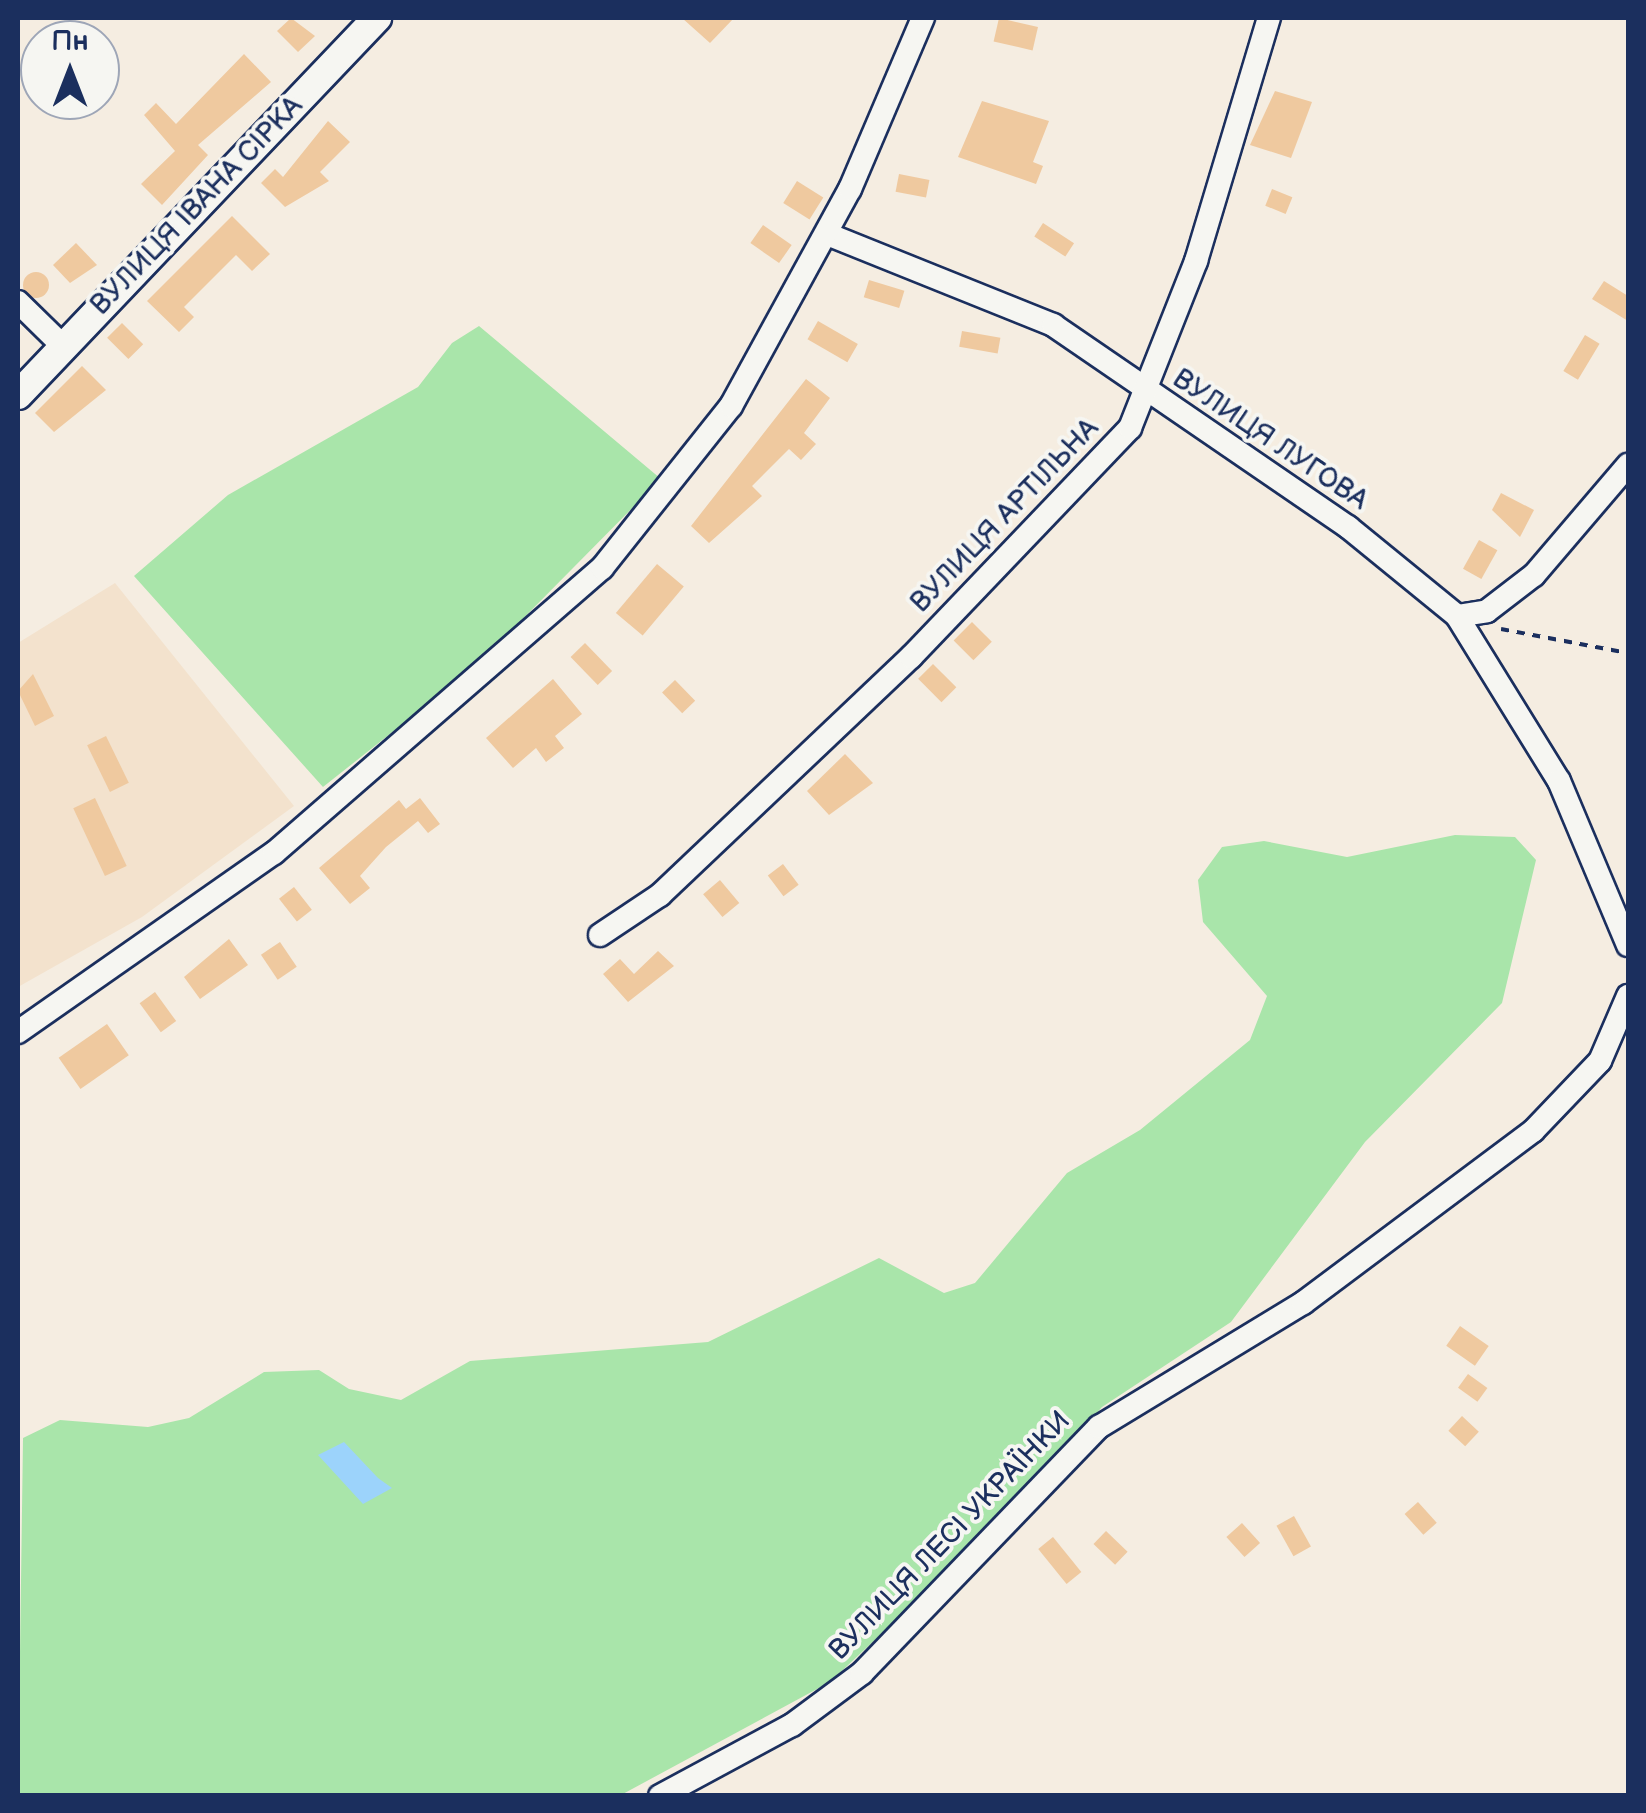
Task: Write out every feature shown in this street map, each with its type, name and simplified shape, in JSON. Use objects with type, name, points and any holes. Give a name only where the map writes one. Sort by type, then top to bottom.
[{"type":"street","name":"ВУЛИЦЯ ІВАНА СІРКА","points":[[18,396],[376,18]]},
{"type":"street","points":[[18,1032],[274,853],[540,631],[664,496],[731,406],[826,234],[923,18]]},
{"type":"street","name":"ВУЛИЦЯ АРТІЛЬНА","points":[[600,936],[660,895],[911,657],[1100,466],[1145,392],[1269,18]]},
{"type":"street","name":"ВУЛИЦЯ ЛУГОВА","points":[[826,234],[998,296],[1348,527],[1457,616]]},
{"type":"street","points":[[18,302],[64,346]]},
{"type":"street","points":[[1628,465],[1534,575],[1487,612],[1457,616],[1559,781],[1628,945]]},
{"type":"street","name":"ВУЛИЦЯ ЛЕСІ УКРАЇНКИ","points":[[660,1796],[792,1725],[862,1673],[1099,1427],[1303,1303],[1533,1131],[1600,1060],[1628,996]]},
{"type":"path","points":[[1493,627],[1628,653]]},
{"type":"shaded area","points":[[115,583],[294,806],[142,917],[18,987],[18,643]]},
{"type":"green space","points":[[479,326],[661,479],[477,665],[323,787],[134,576],[228,495],[418,387],[452,343]]},
{"type":"green space","points":[[1455,835],[1515,837],[1536,860],[1502,1003],[1365,1142],[1231,1322],[1102,1407],[994,1528],[830,1682],[621,1795],[18,1796],[23,1438],[60,1420],[148,1427],[189,1418],[264,1372],[319,1370],[349,1389],[401,1400],[470,1361],[708,1342],[879,1258],[944,1293],[975,1283],[1067,1173],[1140,1130],[1250,1040],[1267,996],[1203,922],[1198,880],[1222,847],[1264,841],[1347,857]]},
{"type":"water","points":[[344,1442],[392,1488],[363,1504],[318,1455]]},
{"type":"building","points":[[291,18],[315,36],[298,52],[277,31]]},
{"type":"building","points":[[682,18],[734,18],[710,43]]},
{"type":"building","points":[[999,18],[1038,27],[1033,50],[994,41]]},
{"type":"building","points":[[244,54],[271,82],[198,145],[208,155],[162,205],[141,184],[175,151],[144,115],[156,103],[176,124]]},
{"type":"building","points":[[1275,91],[1312,102],[1291,158],[1250,145]]},
{"type":"building","points":[[982,101],[1049,121],[1033,162],[1043,166],[1036,184],[958,157]]},
{"type":"building","points":[[328,121],[350,142],[320,172],[329,181],[285,207],[261,183],[275,169],[283,177]]},
{"type":"building","points":[[899,174],[929,180],[926,198],[896,192]]},
{"type":"building","points":[[797,181],[823,197],[810,219],[783,203]]},
{"type":"building","points":[[1272,189],[1292,197],[1286,214],[1265,206]]},
{"type":"building","points":[[232,216],[270,254],[252,271],[236,255],[184,307],[194,317],[179,332],[147,301]]},
{"type":"building","points":[[1043,223],[1074,243],[1065,257],[1034,236]]},
{"type":"building","points":[[763,225],[792,245],[779,263],[750,243]]},
{"type":"building","points":[[76,243],[97,265],[70,283],[53,265]]},
{"type":"building","points":[[36,272],[45,276],[49,285],[45,294],[36,298],[27,294],[23,285],[27,276]]},
{"type":"building","points":[[869,280],[904,291],[899,308],[864,297]]},
{"type":"building","points":[[1604,281],[1628,296],[1628,321],[1592,299]]},
{"type":"building","points":[[818,321],[858,344],[847,362],[808,339]]},
{"type":"building","points":[[122,323],[143,344],[128,359],[107,338]]},
{"type":"building","points":[[962,331],[1000,338],[998,354],[959,347]]},
{"type":"building","points":[[1585,335],[1600,344],[1578,380],[1563,371]]},
{"type":"building","points":[[82,366],[106,390],[54,432],[35,413]]},
{"type":"building","points":[[806,379],[830,398],[804,433],[816,444],[801,460],[789,449],[752,486],[762,496],[709,543],[691,526]]},
{"type":"building","points":[[1501,493],[1534,510],[1520,537],[1492,510]]},
{"type":"building","points":[[1479,540],[1497,550],[1481,579],[1463,569]]},
{"type":"building","points":[[657,564],[684,586],[643,636],[616,613]]},
{"type":"building","points":[[972,622],[992,642],[973,660],[954,640]]},
{"type":"building","points":[[585,643],[612,671],[598,685],[571,657]]},
{"type":"building","points":[[933,664],[956,687],[941,702],[918,679]]},
{"type":"building","points":[[33,674],[54,716],[35,726],[18,691]]},
{"type":"building","points":[[553,679],[582,714],[555,736],[564,748],[546,762],[536,748],[513,768],[486,738]]},
{"type":"building","points":[[675,680],[695,701],[682,713],[662,693]]},
{"type":"building","points":[[106,736],[129,783],[110,792],[87,745]]},
{"type":"building","points":[[845,754],[873,783],[829,815],[807,791]]},
{"type":"building","points":[[95,798],[127,866],[105,876],[73,808]]},
{"type":"building","points":[[420,798],[440,824],[428,833],[418,821],[386,847],[360,876],[370,888],[350,904],[319,868],[399,800],[406,809]]},
{"type":"building","points":[[783,864],[799,885],[783,896],[768,875]]},
{"type":"building","points":[[720,880],[739,903],[722,917],[703,894]]},
{"type":"building","points":[[294,887],[312,910],[297,922],[279,899]]},
{"type":"building","points":[[229,939],[248,965],[200,999],[184,977]]},
{"type":"building","points":[[280,942],[297,967],[278,980],[261,955]]},
{"type":"building","points":[[658,951],[674,966],[628,1002],[603,974],[620,959],[634,974]]},
{"type":"building","points":[[155,992],[176,1021],[161,1032],[140,1003]]},
{"type":"building","points":[[107,1024],[129,1055],[80,1089],[59,1058]]},
{"type":"building","points":[[1460,1326],[1489,1346],[1475,1366],[1446,1346]]},
{"type":"building","points":[[1468,1374],[1487,1388],[1477,1402],[1458,1388]]},
{"type":"building","points":[[1462,1416],[1479,1432],[1465,1446],[1448,1431]]},
{"type":"building","points":[[1418,1502],[1437,1523],[1423,1535],[1405,1514]]},
{"type":"building","points":[[1294,1516],[1311,1547],[1293,1556],[1277,1526]]},
{"type":"building","points":[[1242,1523],[1260,1543],[1244,1557],[1226,1537]]},
{"type":"building","points":[[1106,1531],[1128,1552],[1115,1565],[1093,1544]]},
{"type":"building","points":[[1053,1537],[1081,1572],[1067,1584],[1038,1549]]}]
